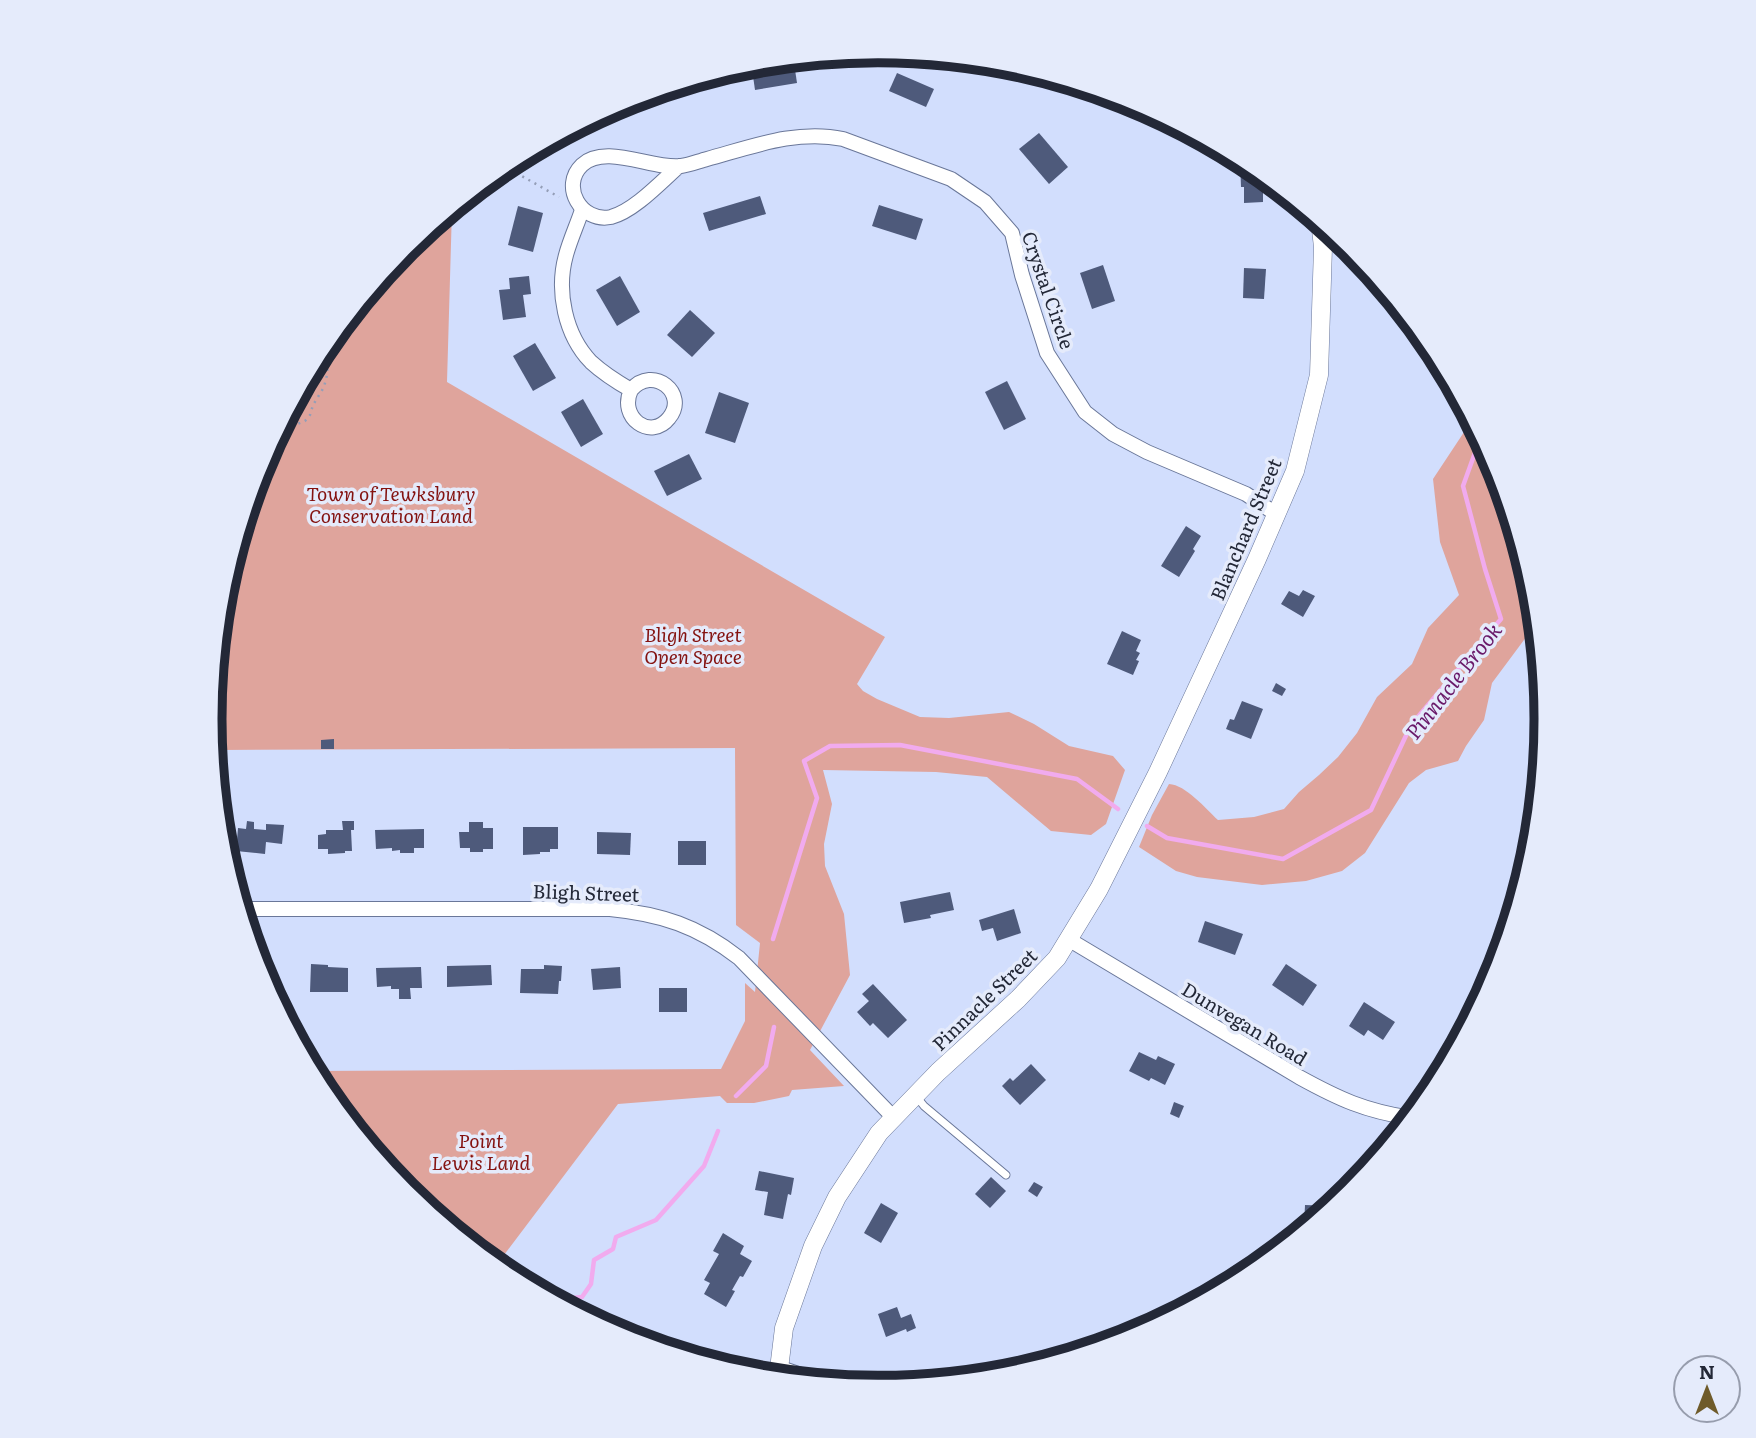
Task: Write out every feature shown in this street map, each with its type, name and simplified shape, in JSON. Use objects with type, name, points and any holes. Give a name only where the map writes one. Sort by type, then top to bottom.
[{"type":"street","name":"Crystal Circle","points":[[679,166],[641,199],[610,217],[590,215],[579,206],[573,192],[576,173],[591,159],[614,157],[679,166],[785,138],[808,135],[843,139],[951,179],[985,202],[1012,233],[1029,300],[1047,353],[1085,412],[1113,434],[1147,452],[1246,494],[1276,514]]},
{"type":"street","name":"Crystal Circle","points":[[579,206],[566,255],[561,288],[564,305],[574,335],[587,357],[609,377],[631,390]]},
{"type":"street","name":"Blanchard Street","points":[[1217,643],[1295,471],[1319,375],[1321,235]]},
{"type":"street","name":"Pinnacle Street","points":[[779,1367],[784,1328],[813,1246],[837,1197],[879,1133],[938,1072],[1018,999],[1056,958],[1099,889],[1217,643]]},
{"type":"street","name":"Bligh Street","points":[[250,909],[610,909],[669,919],[696,930],[739,958],[894,1118]]},
{"type":"street","name":"Dunvegan Road","points":[[1068,939],[1298,1077],[1371,1111],[1399,1116]]},
{"type":"lane","points":[[915,1095],[924,1106],[1006,1175]]},
{"type":"path","points":[[516,173],[579,206]]},
{"type":"path","points":[[292,426],[305,421],[310,415],[324,387],[328,363]]},
{"type":"green space","points":[[452,221],[447,382],[885,637],[857,684],[863,691],[920,717],[949,718],[1009,712],[1069,746],[1113,756],[1125,770],[1106,824],[1091,835],[1051,831],[987,777],[936,772],[823,770],[832,804],[824,844],[825,866],[844,914],[850,975],[810,1050],[844,1086],[792,1090],[789,1096],[754,1103],[727,1103],[720,1096],[618,1104],[504,1255],[514,1264],[445,1212],[414,1183],[358,1118],[325,1071],[721,1069],[745,1021],[745,983],[755,992],[760,943],[736,925],[735,748],[223,750],[223,676],[235,591],[244,549],[272,468],[310,391],[358,320],[414,255]]},
{"type":"green space","points":[[1466,429],[1484,468],[1512,549],[1528,634],[1492,683],[1484,720],[1458,761],[1426,770],[1409,783],[1365,853],[1342,871],[1306,881],[1262,885],[1197,877],[1176,871],[1139,847],[1169,784],[1189,793],[1218,820],[1254,817],[1284,809],[1338,757],[1357,733],[1377,697],[1412,664],[1428,628],[1459,595],[1440,542],[1433,479]]},
{"type":"building","points":[[795,69],[797,83],[755,90],[753,76]]},
{"type":"building","points":[[897,73],[934,89],[926,107],[889,91]]},
{"type":"building","points":[[1039,133],[1068,167],[1049,184],[1019,149]]},
{"type":"building","points":[[1241,173],[1263,189],[1263,202],[1244,203],[1244,187],[1241,187]]},
{"type":"building","points":[[760,196],[766,214],[709,231],[703,213]]},
{"type":"building","points":[[879,205],[923,219],[916,240],[872,226]]},
{"type":"building","points":[[518,206],[543,213],[533,252],[508,245]]},
{"type":"building","points":[[1103,265],[1115,301],[1092,309],[1080,273]]},
{"type":"building","points":[[1244,268],[1266,269],[1264,299],[1243,298]]},
{"type":"building","points":[[529,276],[531,294],[523,295],[526,317],[503,320],[499,290],[510,289],[509,278]]},
{"type":"building","points":[[620,276],[640,312],[617,326],[596,290]]},
{"type":"building","points":[[690,310],[715,333],[692,357],[667,335]]},
{"type":"building","points":[[535,343],[556,378],[533,391],[513,356]]},
{"type":"building","points":[[1007,381],[1026,419],[1004,430],[985,392]]},
{"type":"building","points":[[719,392],[749,403],[735,443],[705,433]]},
{"type":"building","points":[[583,399],[603,434],[581,447],[561,412]]},
{"type":"building","points":[[689,454],[702,479],[667,496],[654,471]]},
{"type":"building","points":[[1186,526],[1201,536],[1179,577],[1161,566]]},
{"type":"building","points":[[1303,590],[1315,596],[1303,617],[1281,604],[1289,591],[1299,596]]},
{"type":"building","points":[[1122,631],[1141,640],[1136,651],[1140,653],[1136,660],[1139,661],[1133,675],[1107,664]]},
{"type":"building","points":[[1276,683],[1286,689],[1282,696],[1272,691]]},
{"type":"building","points":[[1242,701],[1263,709],[1251,739],[1226,729],[1230,719],[1234,720]]},
{"type":"building","points":[[334,739],[334,749],[321,749],[321,740]]},
{"type":"building","points":[[247,821],[254,822],[254,829],[266,830],[266,824],[284,825],[282,844],[266,842],[265,854],[236,851],[238,828],[246,829]]},
{"type":"building","points":[[342,821],[354,821],[354,830],[351,830],[352,851],[328,854],[328,849],[318,849],[318,835],[326,834],[326,830],[343,830]]},
{"type":"building","points":[[469,822],[483,822],[483,828],[493,828],[493,849],[470,852],[470,848],[460,848],[459,832],[469,832]]},
{"type":"building","points":[[523,827],[558,827],[558,849],[523,855]]},
{"type":"building","points":[[424,829],[424,848],[414,848],[414,853],[400,853],[400,850],[392,851],[392,848],[376,849],[375,830]]},
{"type":"building","points":[[597,832],[631,833],[630,855],[597,854]]},
{"type":"building","points":[[678,841],[706,841],[706,865],[678,865]]},
{"type":"building","points":[[950,892],[954,910],[904,923],[900,902]]},
{"type":"building","points":[[1014,909],[1021,933],[997,941],[993,928],[982,931],[979,920]]},
{"type":"building","points":[[1205,921],[1243,934],[1235,955],[1198,942]]},
{"type":"building","points":[[311,964],[348,968],[348,992],[310,992]]},
{"type":"building","points":[[1286,964],[1317,985],[1303,1006],[1272,985]]},
{"type":"building","points":[[491,965],[492,985],[447,987],[447,966]]},
{"type":"building","points":[[544,965],[562,966],[558,994],[520,993],[521,969],[544,969]]},
{"type":"building","points":[[421,967],[422,988],[410,988],[411,999],[399,999],[399,989],[391,989],[391,986],[377,987],[376,968]]},
{"type":"building","points":[[620,967],[621,988],[593,990],[591,969]]},
{"type":"building","points":[[873,984],[907,1020],[888,1038],[873,1023],[870,1026],[857,1012],[869,1001],[862,994]]},
{"type":"building","points":[[659,988],[687,988],[687,1012],[659,1012]]},
{"type":"building","points":[[1364,1002],[1395,1022],[1383,1040],[1368,1030],[1364,1036],[1349,1026]]},
{"type":"building","points":[[1139,1052],[1156,1060],[1158,1056],[1175,1064],[1165,1085],[1129,1071]]},
{"type":"building","points":[[1031,1064],[1046,1080],[1020,1105],[1002,1086],[1010,1078],[1013,1081]]},
{"type":"building","points":[[1174,1102],[1184,1106],[1179,1118],[1170,1114]]},
{"type":"building","points":[[759,1171],[794,1178],[783,1219],[764,1215],[768,1192],[755,1190]]},
{"type":"building","points":[[991,1177],[1006,1191],[990,1208],[975,1194]]},
{"type":"building","points":[[1034,1182],[1043,1187],[1037,1197],[1028,1191]]},
{"type":"building","points":[[881,1203],[898,1213],[881,1243],[864,1233]]},
{"type":"building","points":[[1305,1205],[1318,1205],[1311,1212],[1304,1217]]},
{"type":"building","points":[[723,1233],[744,1246],[740,1254],[752,1261],[732,1290],[735,1291],[726,1307],[704,1294],[710,1283],[704,1280],[719,1254],[713,1251]]},
{"type":"building","points":[[897,1307],[901,1318],[911,1314],[916,1328],[886,1337],[878,1314]]},
{"type":"waterway","name":"Pinnacle Brook","points":[[1147,826],[1167,838],[1283,859],[1371,810],[1411,725],[1501,619],[1463,486],[1476,450]]},
{"type":"waterway","name":"Pinnacle Brook","points":[[773,939],[817,798],[804,761],[830,746],[900,745],[1077,779],[1118,809]]},
{"type":"waterway","name":"Pinnacle Brook","points":[[736,1096],[766,1066],[774,1027]]},
{"type":"waterway","name":"Pinnacle Brook","points":[[571,1298],[582,1297],[591,1284],[594,1260],[613,1249],[616,1237],[656,1220],[704,1166],[718,1131]]},
{"type":"park label","name":"Town of Tewksbury Conservation Land","points":[[391,504]]},
{"type":"park label","name":"Bligh Street Open Space","points":[[693,645]]},
{"type":"park label","name":"Point Lewis Land","points":[[481,1151]]}]
